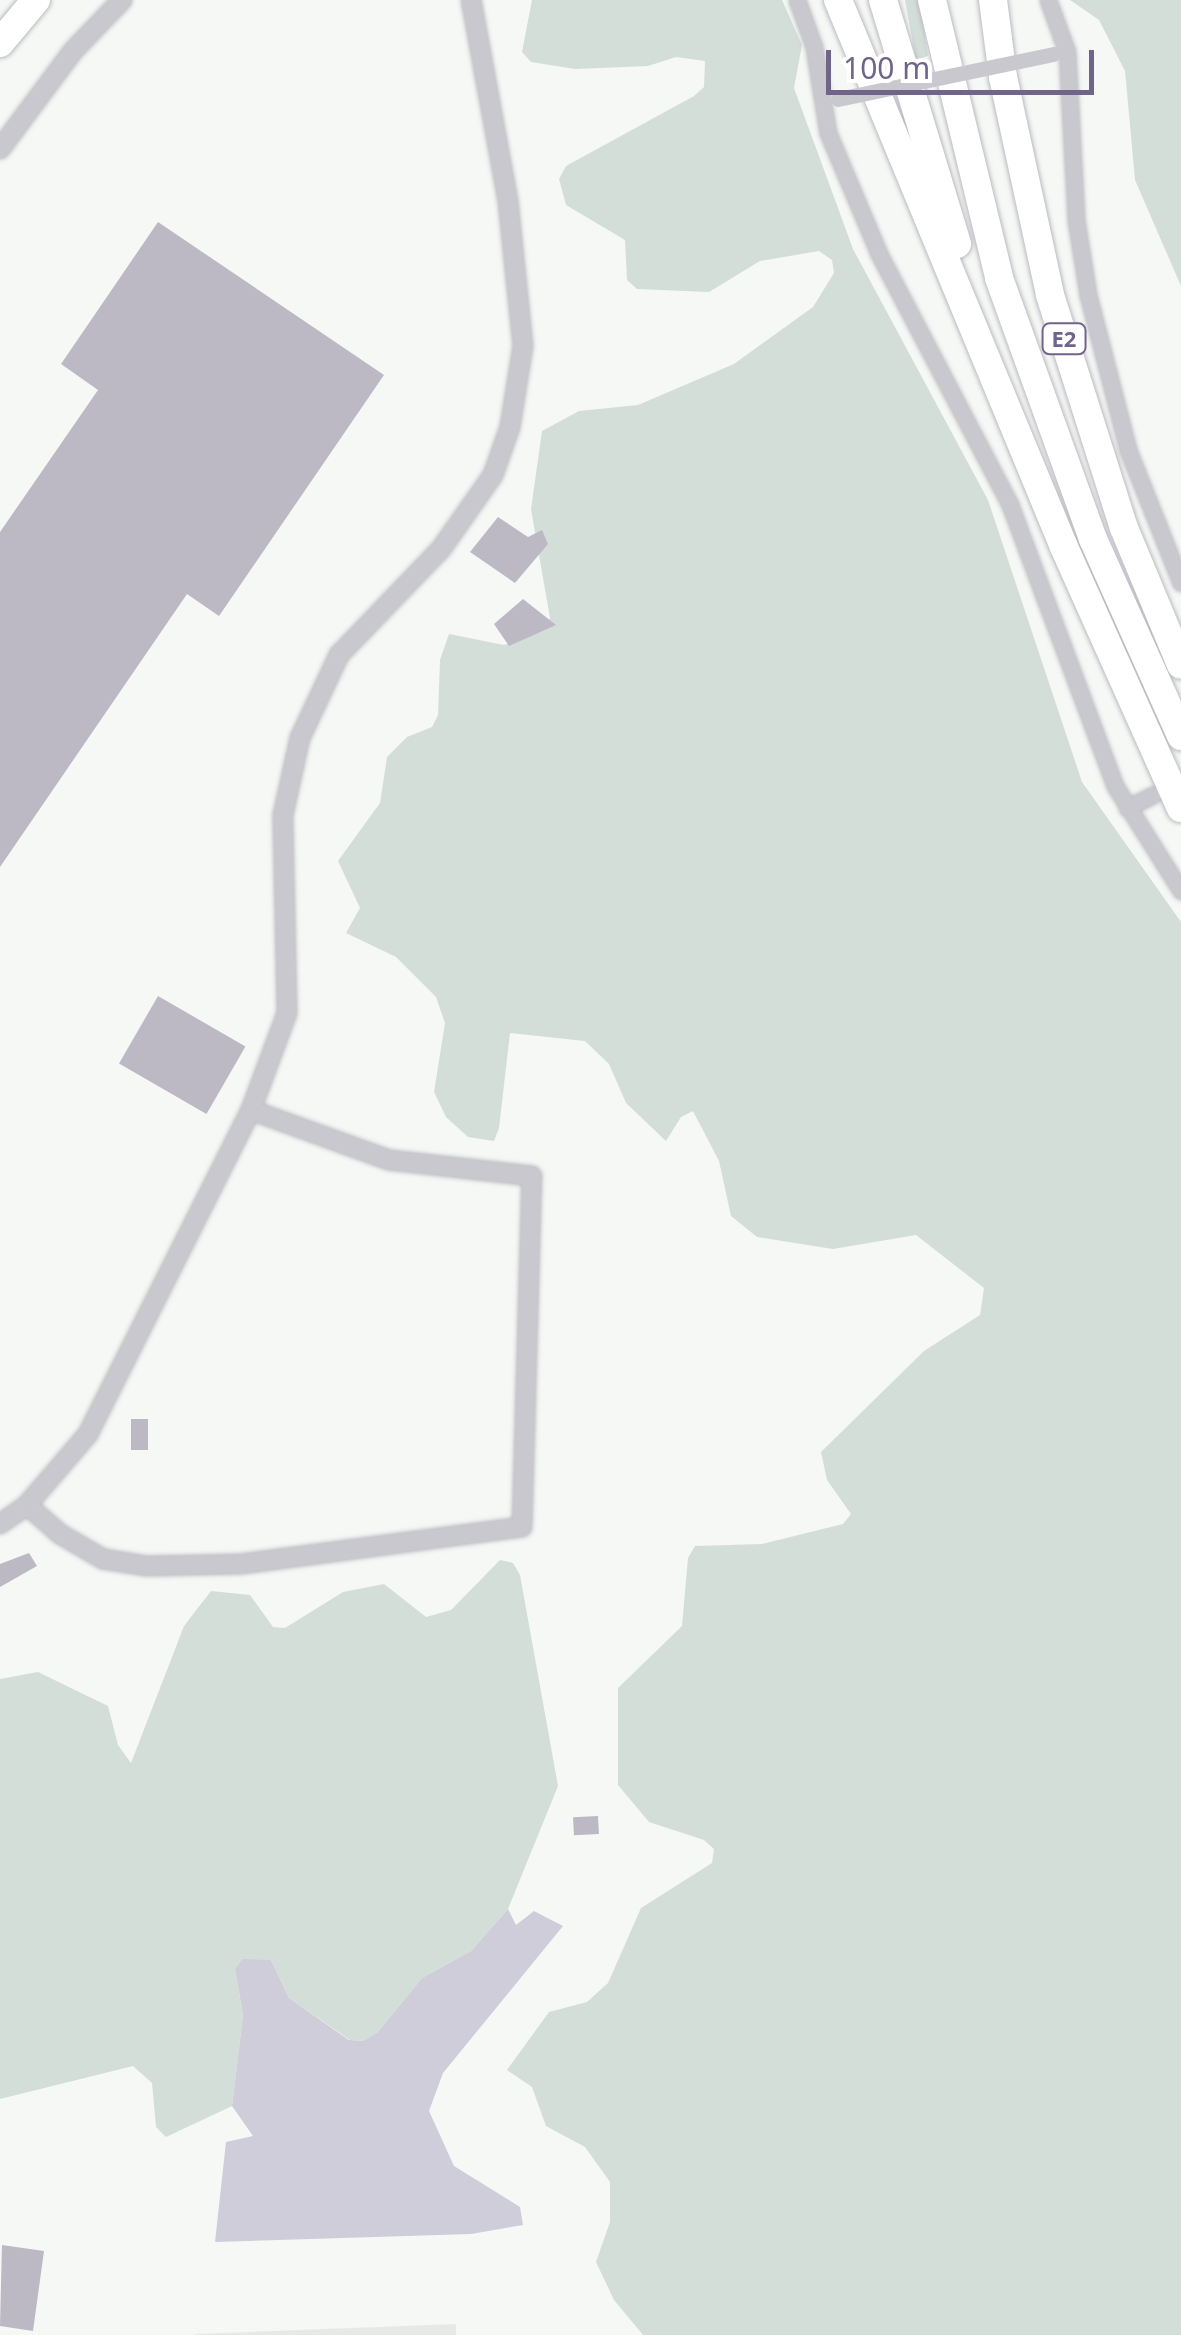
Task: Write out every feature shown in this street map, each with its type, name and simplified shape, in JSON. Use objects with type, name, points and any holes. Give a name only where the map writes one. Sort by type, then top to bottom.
[{"type":"highway","points":[[0,22],[16,0]]},
{"type":"highway","points":[[0,43],[36,0]]},
{"type":"highway","points":[[838,0],[1064,547],[1181,808]]},
{"type":"highway","points":[[883,0],[914,118],[1064,547]]},
{"type":"highway","points":[[932,0],[1005,295],[1093,539],[1181,736]]},
{"type":"highway","name":"E2","points":[[994,0],[1003,77],[1050,295],[1124,528],[1181,665]]},
{"type":"street","points":[[0,150],[73,51],[122,0]]},
{"type":"street","points":[[0,1524],[27,1505],[88,1434],[251,1110],[287,1013],[283,815],[300,738],[339,655],[441,549],[493,475],[510,426],[523,346],[508,200],[472,0]]},
{"type":"street","points":[[797,0],[832,101],[828,133],[879,254],[1010,505],[1072,682],[1127,808],[1181,892]]},
{"type":"street","points":[[1048,0],[1060,53],[1076,220],[1088,295],[1128,450],[1181,583]]},
{"type":"street","points":[[832,101],[1060,53]]},
{"type":"street","points":[[1127,808],[1152,795]]},
{"type":"street","points":[[27,1505],[103,1559],[147,1566],[241,1564],[522,1527],[532,1176],[389,1160],[251,1110]]},
{"type":"shaded area","points":[[532,0],[782,0],[802,45],[794,88],[853,249],[988,500],[1082,782],[1181,922],[1181,2335],[643,2335],[614,2300],[596,2262],[610,2222],[610,2182],[585,2147],[546,2126],[532,2087],[507,2070],[549,2012],[587,2002],[608,1983],[641,1908],[712,1863],[714,1849],[704,1840],[649,1822],[618,1785],[618,1688],[682,1626],[688,1558],[695,1546],[762,1544],[843,1524],[851,1514],[827,1480],[821,1452],[924,1351],[980,1315],[984,1288],[916,1235],[833,1249],[757,1237],[731,1216],[719,1161],[693,1111],[681,1117],[666,1141],[626,1103],[609,1064],[585,1041],[510,1033],[499,1128],[494,1141],[468,1137],[446,1117],[434,1092],[445,1023],[436,997],[396,957],[346,933],[360,908],[338,861],[380,803],[387,757],[407,737],[432,727],[438,715],[440,660],[449,634],[504,645],[542,630],[550,618],[531,509],[542,431],[579,411],[638,405],[734,364],[813,307],[834,273],[832,260],[819,251],[760,261],[709,292],[637,289],[627,280],[625,240],[566,205],[559,179],[566,166],[694,96],[704,87],[705,61],[676,57],[648,66],[575,69],[531,62],[522,52]]},
{"type":"shaded area","points":[[905,0],[919,0],[928,56],[916,60]]},
{"type":"shaded area","points":[[1070,0],[1181,0],[1181,286],[1135,180],[1125,71],[1099,20]]},
{"type":"shaded area","points":[[500,1560],[513,1563],[520,1575],[558,1786],[508,1909],[471,1951],[422,1978],[377,2033],[363,2041],[350,2040],[289,1998],[271,1960],[235,1969],[243,2015],[232,2106],[166,2137],[156,2127],[152,2083],[133,2066],[0,2099],[0,1679],[38,1672],[108,1706],[118,1745],[131,1763],[184,1626],[211,1591],[250,1595],[273,1627],[285,1628],[343,1592],[384,1584],[426,1617],[451,1610]]},
{"type":"shaded area","points":[[508,1909],[516,1925],[534,1911],[563,1926],[443,2073],[429,2111],[454,2166],[520,2207],[523,2225],[471,2234],[215,2242],[226,2142],[253,2136],[232,2106],[243,2015],[235,1969],[243,1959],[271,1960],[289,1998],[349,2040],[363,2041],[377,2033],[422,1978],[471,1951]]},
{"type":"shaded area","points":[[456,2324],[456,2335],[195,2335],[195,2334]]},
{"type":"building","points":[[158,222],[384,375],[219,616],[187,594],[0,867],[0,532],[98,390],[61,364]]},
{"type":"building","points":[[498,517],[528,537],[542,530],[548,544],[515,583],[470,552]]},
{"type":"building","points":[[523,599],[556,625],[509,646],[494,624]]},
{"type":"building","points":[[158,996],[245,1046],[206,1114],[119,1064]]},
{"type":"building","points":[[131,1419],[148,1419],[148,1450],[131,1450]]},
{"type":"building","points":[[29,1553],[37,1566],[0,1587],[0,1564]]},
{"type":"building","points":[[598,1816],[599,1834],[574,1835],[573,1817]]},
{"type":"building","points":[[2,2245],[44,2251],[33,2331],[0,2326]]}]
